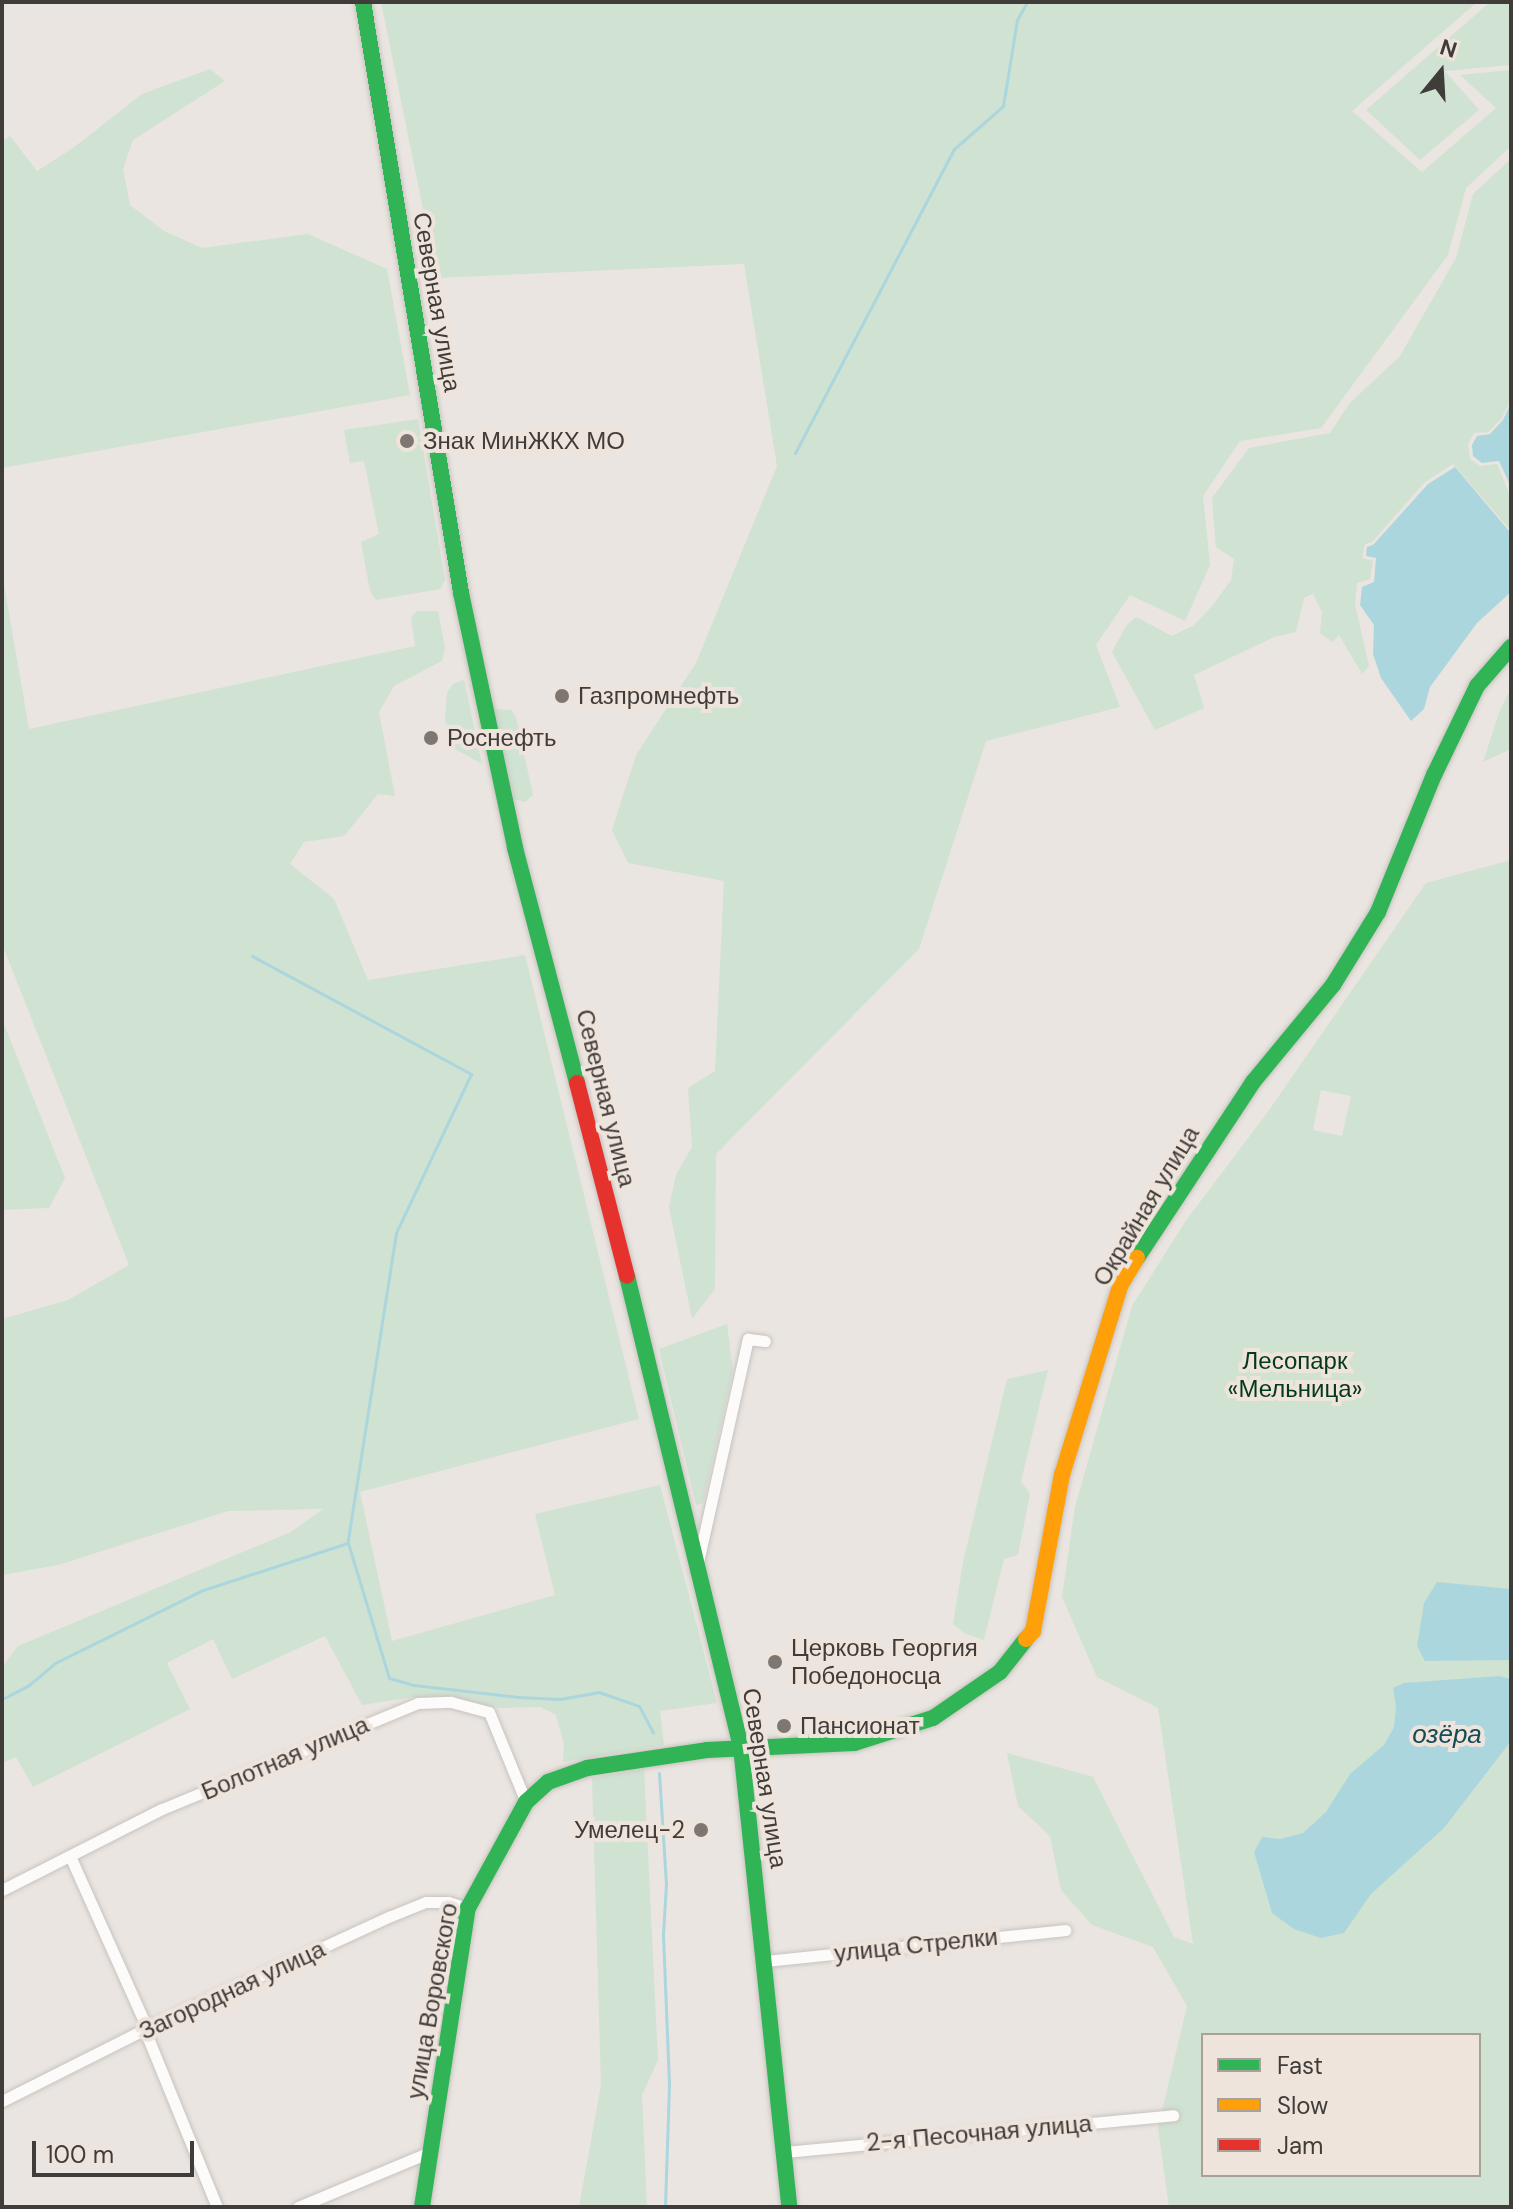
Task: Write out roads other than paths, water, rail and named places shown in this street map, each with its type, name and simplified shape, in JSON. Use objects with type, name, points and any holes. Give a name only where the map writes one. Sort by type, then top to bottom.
[{"type":"main road","name":"Северная улица","points":[[363,2],[461,593],[515,848],[644,1340],[741,1747],[766,1961],[789,2207]]},
{"type":"main road","name":"Окрайная улица","points":[[741,1747],[854,1743],[933,1718],[1000,1672],[1033,1631],[1062,1475],[1120,1286],[1167,1209],[1253,1082],[1333,985],[1378,912],[1434,775],[1477,686],[1511,647]]},
{"type":"main road","name":"улица Воровского","points":[[422,2207],[468,1908],[526,1802],[548,1782],[587,1768],[741,1747]]},
{"type":"street","points":[[697,1567],[748,1339],[765,1341]]},
{"type":"street","name":"Болотная улица","points":[[2,1890],[162,1809],[418,1703],[451,1702],[489,1712],[526,1802]]},
{"type":"street","points":[[70,1856],[147,2028],[148,2038],[217,2207]]},
{"type":"street","name":"Загородная улица","points":[[2,2101],[147,2028],[426,1902],[448,1902],[468,1908]]},
{"type":"street","name":"улица Стрелки","points":[[766,1961],[1065,1930]]},
{"type":"street","name":"2-я Песочная улица","points":[[785,2152],[1173,2115]]},
{"type":"street","points":[[298,2207],[430,2152]]},
{"type":"water","points":[[1511,403],[1511,487],[1499,461],[1482,463],[1473,456],[1472,445],[1477,436],[1490,434],[1503,420]]},
{"type":"water","points":[[1455,467],[1509,531],[1511,592],[1477,623],[1430,687],[1424,709],[1411,721],[1381,678],[1373,654],[1374,625],[1360,605],[1362,587],[1374,582],[1376,558],[1366,556],[1367,547],[1373,545],[1428,484]]},
{"type":"water","points":[[1437,1582],[1511,1589],[1511,1660],[1425,1661],[1417,1646],[1424,1603]]},
{"type":"water","name":"озёра","points":[[1499,1676],[1511,1679],[1511,1741],[1444,1828],[1371,1894],[1344,1933],[1321,1938],[1294,1929],[1272,1913],[1254,1852],[1262,1837],[1280,1839],[1303,1833],[1326,1812],[1350,1774],[1384,1745],[1394,1727],[1396,1706],[1393,1688],[1404,1683]]},
{"type":"waterway","points":[[795,453],[954,149],[1003,106],[1017,20],[1027,2]]},
{"type":"waterway","points":[[252,956],[471,1074],[396,1233],[348,1541]]},
{"type":"waterway","points":[[2,1699],[29,1685],[55,1663],[203,1590],[348,1543],[389,1678],[414,1685],[518,1697],[560,1699],[599,1692],[639,1706],[653,1732]]},
{"type":"waterway","points":[[659,1773],[666,1884],[663,1935],[669,2085],[665,2207]]},
{"type":"place","name":"Знак МинЖКХ МО","points":[[407,441]]},
{"type":"place","name":"Газпромнефть","points":[[562,696]]},
{"type":"place","name":"Роснефть","points":[[431,738]]},
{"type":"place","name":"Церковь Георгия Победоносца","points":[[775,1662]]},
{"type":"place","name":"Пансионат","points":[[784,1726]]},
{"type":"place","name":"Умелец-2","points":[[701,1830]]},
{"type":"park label","name":"Лесопарк «Мельница»","points":[[1295,1375]]}]
